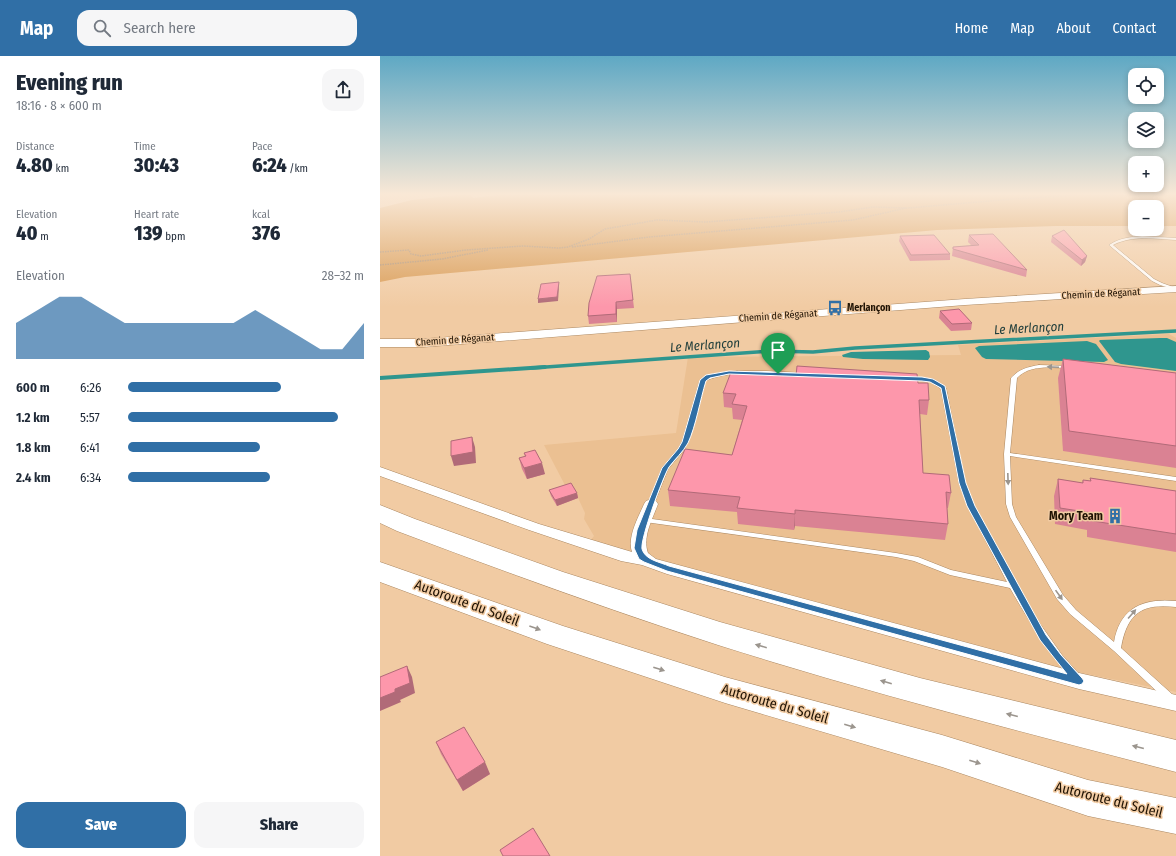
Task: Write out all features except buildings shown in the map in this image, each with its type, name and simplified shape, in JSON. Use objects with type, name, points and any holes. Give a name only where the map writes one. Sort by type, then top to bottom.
[{"type":"highway","points":[[380,513],[406,525],[553,580],[720,634],[920,692],[1176,756]]},
{"type":"highway","name":"Autoroute du Soleil","points":[[380,572],[557,636],[725,690],[942,751],[1088,798],[1176,816]]},
{"type":"street","name":"Chemin de Réganat","points":[[380,343],[423,343],[965,302],[1176,289]]},
{"type":"street","points":[[380,471],[453,499],[626,558],[646,560],[667,568],[1079,681],[1175,702]]},
{"type":"street","points":[[646,560],[639,552],[638,548],[641,530],[651,504]]},
{"type":"lane","points":[[1176,238],[1131,238],[1111,245],[1153,280],[1176,289]]},
{"type":"lane","points":[[1072,367],[1033,367],[1017,374],[1014,378],[1007,454],[1009,504],[1013,518],[1060,597],[1073,612],[1117,649],[1175,702]]},
{"type":"lane","points":[[651,504],[665,468],[681,450],[685,442],[703,380],[708,377],[729,372],[814,375]]},
{"type":"lane","points":[[907,379],[931,380],[943,388],[962,483],[971,506],[1043,637],[1058,658],[1079,681]]},
{"type":"lane","points":[[1007,454],[1176,479]]},
{"type":"lane","points":[[645,520],[896,555],[915,559],[950,572],[1014,586]]},
{"type":"lane","points":[[1117,649],[1118,636],[1130,615],[1138,607],[1150,603],[1164,602],[1176,604]]},
{"type":"path","points":[[568,247],[589,239],[600,232]]},
{"type":"path","points":[[380,252],[409,250],[411,254],[421,256],[466,250],[523,246],[558,248],[649,237],[711,232]]},
{"type":"path","points":[[380,265],[393,262],[437,260],[495,248]]},
{"type":"shaded area","points":[[380,232],[911,232],[405,277],[380,282]]},
{"type":"shaded area","points":[[1169,334],[1176,338],[1176,692],[1062,669],[822,608],[590,541],[594,536],[584,519],[585,513],[573,487],[567,489],[544,445],[676,433],[688,357],[961,355],[958,345]]},
{"type":"water","points":[[1167,338],[1176,342],[1176,371],[1115,362],[1099,341],[1100,340]]},
{"type":"water","points":[[1087,341],[1096,344],[1108,360],[1104,362],[986,359],[982,357],[975,348],[979,346]]},
{"type":"water","points":[[926,350],[929,352],[930,357],[928,360],[863,359],[843,357],[842,355],[851,352]]},
{"type":"waterway","name":"Le Merlançon","points":[[532,368],[771,351],[813,352],[855,348],[1176,331]]},
{"type":"waterway","name":"Le Merlançon","points":[[380,378],[545,367]]},
{"type":"place","name":"Merlançon","points":[[835,308]]},
{"type":"place","name":"Mory Team","points":[[1115,516]]},
{"type":"route","points":[[729,372],[778,374],[922,379],[931,380],[943,388],[962,483],[971,506],[1043,637],[1058,658],[1079,681],[667,568],[642,557],[638,548],[641,530],[665,468],[681,450],[685,442],[703,380],[708,377],[729,372]]}]
